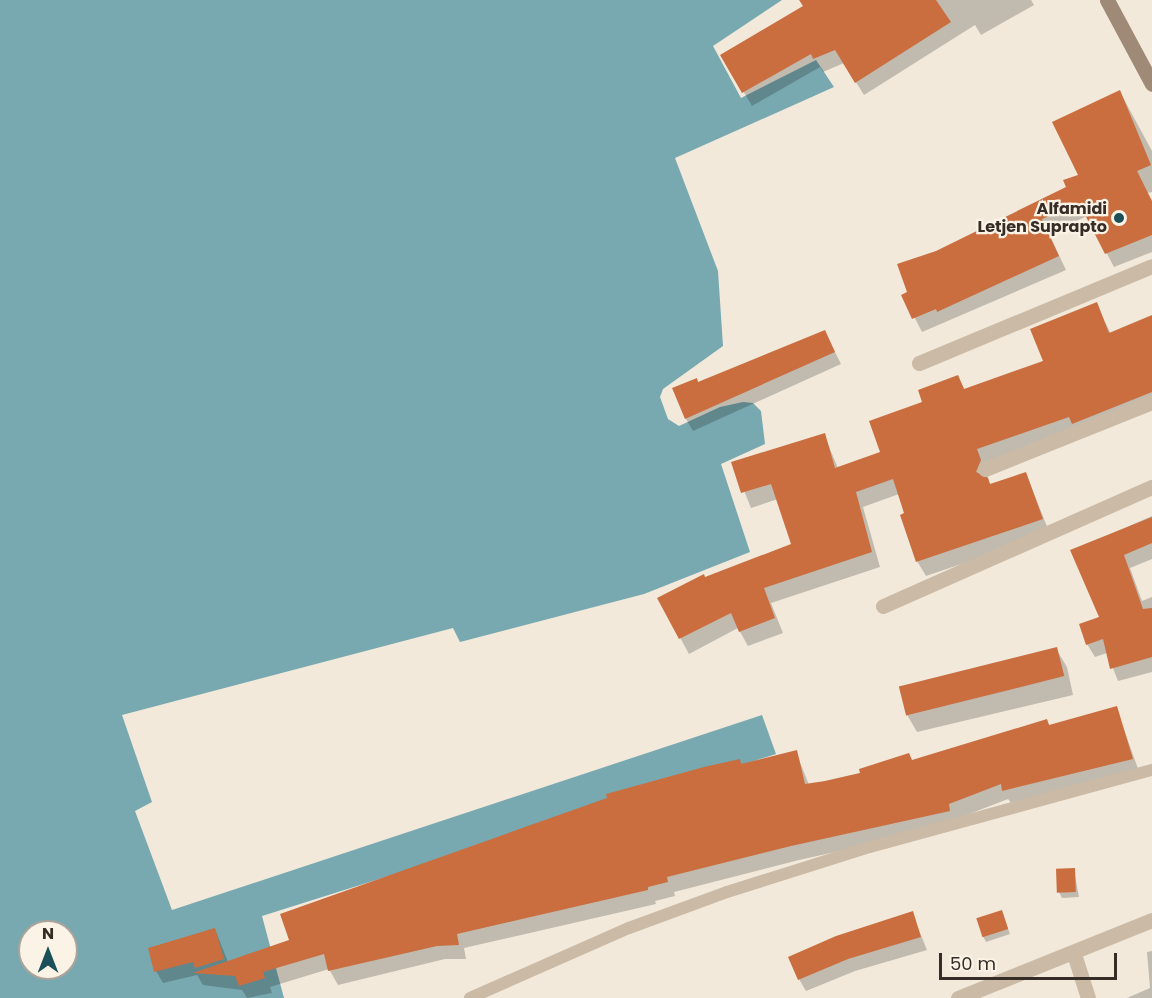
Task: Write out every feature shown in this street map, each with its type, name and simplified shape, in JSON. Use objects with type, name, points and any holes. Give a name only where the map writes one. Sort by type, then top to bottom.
[{"type":"main road","points":[[1107,0],[1152,84]]},
{"type":"street","points":[[919,363],[1152,266]]},
{"type":"street","points":[[985,469],[1152,402]]},
{"type":"street","points":[[883,606],[1152,487]]},
{"type":"street","points":[[958,998],[1074,954],[1152,920]]},
{"type":"street","points":[[1074,954],[1088,998]]},
{"type":"lane","points":[[470,998],[629,928],[727,892],[870,847],[1152,770]]},
{"type":"water","points":[[0,0],[782,0],[713,46],[741,98],[816,60],[834,87],[675,158],[718,271],[723,346],[663,389],[660,397],[668,419],[679,426],[720,407],[743,402],[753,403],[761,411],[765,444],[721,464],[750,552],[644,594],[460,642],[453,628],[122,715],[152,802],[135,811],[172,910],[762,715],[776,754],[262,916],[284,998],[0,998]]},
{"type":"building","points":[[799,0],[936,0],[951,22],[855,83],[835,50],[813,59],[811,54],[742,93],[720,55],[803,6]]},
{"type":"building","points":[[1120,90],[1151,165],[1137,171],[1152,201],[1152,235],[1105,254],[1079,203],[1042,219],[1059,256],[937,312],[936,309],[912,319],[901,295],[907,292],[897,264],[936,251],[1066,187],[1063,180],[1078,175],[1052,122]]},
{"type":"building","points":[[1097,302],[1109,333],[1152,315],[1152,392],[1072,424],[1069,417],[977,449],[981,460],[976,472],[988,478],[990,484],[1026,472],[1043,519],[916,562],[900,515],[904,513],[893,479],[856,492],[872,552],[764,588],[775,618],[739,632],[731,613],[679,639],[657,598],[704,574],[705,577],[791,544],[771,484],[741,493],[731,462],[825,433],[835,468],[880,452],[869,421],[922,402],[918,390],[958,375],[964,389],[1043,361],[1030,329]]},
{"type":"building","points":[[825,330],[835,352],[685,419],[672,388],[697,378],[698,382]]},
{"type":"building","points":[[1152,517],[1152,543],[1124,555],[1143,609],[1152,608],[1152,657],[1110,669],[1103,639],[1086,645],[1079,624],[1099,617],[1070,550]]},
{"type":"building","points":[[1057,647],[1064,676],[906,716],[899,686]]},
{"type":"building","points":[[1117,706],[1133,759],[1002,791],[1001,784],[949,804],[950,811],[791,846],[667,877],[668,882],[648,887],[648,890],[457,934],[459,945],[437,946],[328,971],[324,954],[263,972],[265,978],[239,986],[235,976],[193,973],[289,940],[280,914],[607,798],[606,794],[704,767],[740,759],[741,764],[797,750],[805,784],[825,781],[860,773],[859,769],[909,753],[912,760],[1047,719],[1049,725]]},
{"type":"building","points":[[1075,868],[1076,892],[1057,893],[1056,869]]},
{"type":"building","points":[[1002,910],[1008,929],[983,937],[976,918]]},
{"type":"building","points":[[913,911],[921,937],[848,959],[798,980],[788,957],[836,936]]},
{"type":"building","points":[[215,928],[224,959],[195,968],[193,962],[154,972],[148,948]]},
{"type":"place","name":"Alfamidi Letjen Suprapto","points":[[1119,218]]}]
